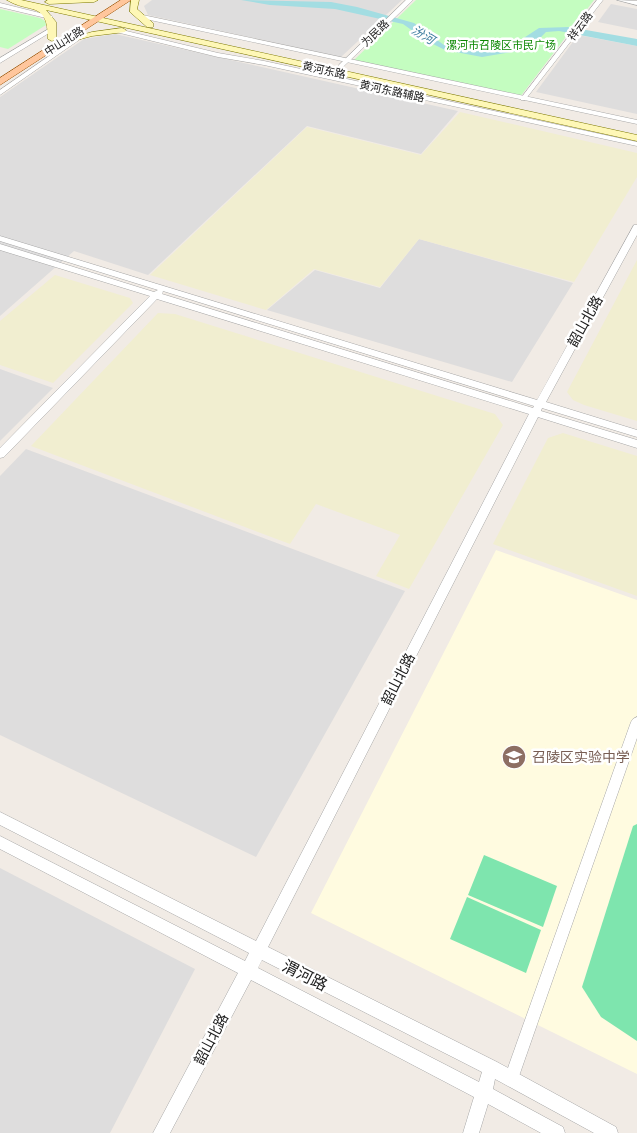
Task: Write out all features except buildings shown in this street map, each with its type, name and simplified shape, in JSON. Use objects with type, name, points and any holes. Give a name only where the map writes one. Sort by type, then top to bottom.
[{"type":"main road","name":"黄河东路","points":[[11,0],[40,3],[637,138]]},
{"type":"main road","points":[[49,2],[94,0]]},
{"type":"main road","name":"中山北路","points":[[0,82],[62,42],[113,0]]},
{"type":"main road","points":[[133,0],[133,10],[147,27]]},
{"type":"main road","name":"中山北路","points":[[0,72],[52,39],[95,16],[133,0]]},
{"type":"main road","name":"黄河东路","points":[[40,3],[49,2],[95,16]]},
{"type":"main road","points":[[40,3],[50,18],[52,39]]},
{"type":"main road","name":"黄河东路","points":[[147,27],[343,63],[637,129]]},
{"type":"main road","points":[[62,42],[83,36],[147,27]]},
{"type":"street","points":[[66,0],[76,2]]},
{"type":"street","name":"为民路","points":[[343,63],[410,0]]},
{"type":"street","name":"祥云路","points":[[523,99],[600,0]]},
{"type":"street","points":[[620,0],[637,3]]},
{"type":"street","points":[[0,6],[50,18]]},
{"type":"street","name":"黄河东路辅路","points":[[138,16],[343,63],[637,122]]},
{"type":"street","points":[[0,62],[52,28]]},
{"type":"street","name":"黄河东路辅路","points":[[118,30],[218,55],[264,63],[637,144]]},
{"type":"street","points":[[0,92],[83,36]]},
{"type":"street","name":"韶山北路","points":[[161,1133],[258,952],[537,409],[637,227]]},
{"type":"street","points":[[0,238],[159,292]]},
{"type":"street","points":[[0,247],[159,292],[537,409],[637,444]]},
{"type":"street","points":[[0,454],[159,292]]},
{"type":"street","points":[[537,409],[637,434]]},
{"type":"street","points":[[511,1079],[637,722]]},
{"type":"street","name":"渭河路","points":[[0,818],[258,952],[490,1068],[610,1133]]},
{"type":"street","name":"渭河路","points":[[0,842],[484,1093],[557,1133]]},
{"type":"street","points":[[471,1133],[490,1068]]},
{"type":"shaded area","points":[[152,0],[402,0],[341,57],[148,15],[144,6]]},
{"type":"shaded area","points":[[611,4],[637,9],[637,30],[598,22]]},
{"type":"shaded area","points":[[115,34],[458,111],[421,154],[307,126],[148,275],[74,251],[0,316],[0,97],[84,39]]},
{"type":"shaded area","points":[[578,35],[637,46],[637,114],[536,92]]},
{"type":"shaded area","points":[[460,112],[637,153],[637,177],[574,282],[419,239],[380,287],[314,269],[266,310],[150,275],[307,127],[421,155]]},
{"type":"shaded area","points":[[419,239],[573,283],[512,382],[267,310],[315,270],[380,288]]},
{"type":"shaded area","points":[[637,260],[637,421],[584,405],[573,400],[567,392]]},
{"type":"shaded area","points":[[55,275],[130,298],[133,303],[53,383],[0,365],[0,321]]},
{"type":"shaded area","points":[[158,313],[175,314],[495,414],[503,425],[409,589],[376,576],[400,535],[316,504],[290,544],[31,446]]},
{"type":"shaded area","points":[[0,369],[53,388],[0,441]]},
{"type":"shaded area","points":[[563,433],[637,456],[637,596],[493,544],[548,438]]},
{"type":"shaded area","points":[[26,449],[405,591],[256,857],[0,735],[0,476]]},
{"type":"shaded area","name":"召陵区实验中学","points":[[496,550],[637,600],[637,1074],[311,913]]},
{"type":"shaded area","points":[[0,868],[195,969],[110,1133],[0,1133]]},
{"type":"green space","name":"漯河市召陵区市民广场","points":[[416,0],[594,0],[520,97],[354,60]]},
{"type":"green space","points":[[0,9],[40,18],[45,21],[46,25],[8,49],[0,47]]},
{"type":"green space","points":[[637,824],[637,1041],[601,1017],[582,987],[633,826]]},
{"type":"green space","points":[[484,855],[557,886],[543,927],[468,895]]},
{"type":"green space","points":[[467,897],[541,930],[526,973],[450,939]]},
{"type":"water","name":"汾河","points":[[241,0],[331,2],[357,7],[414,23],[444,45],[467,50],[504,48],[516,43],[539,28],[569,27],[637,39],[637,46],[559,31],[546,32],[540,38],[517,51],[482,57],[445,50],[427,41],[403,24],[335,9],[270,5]]},
{"type":"place","name":"召陵区实验中学","points":[[514,757]]}]
